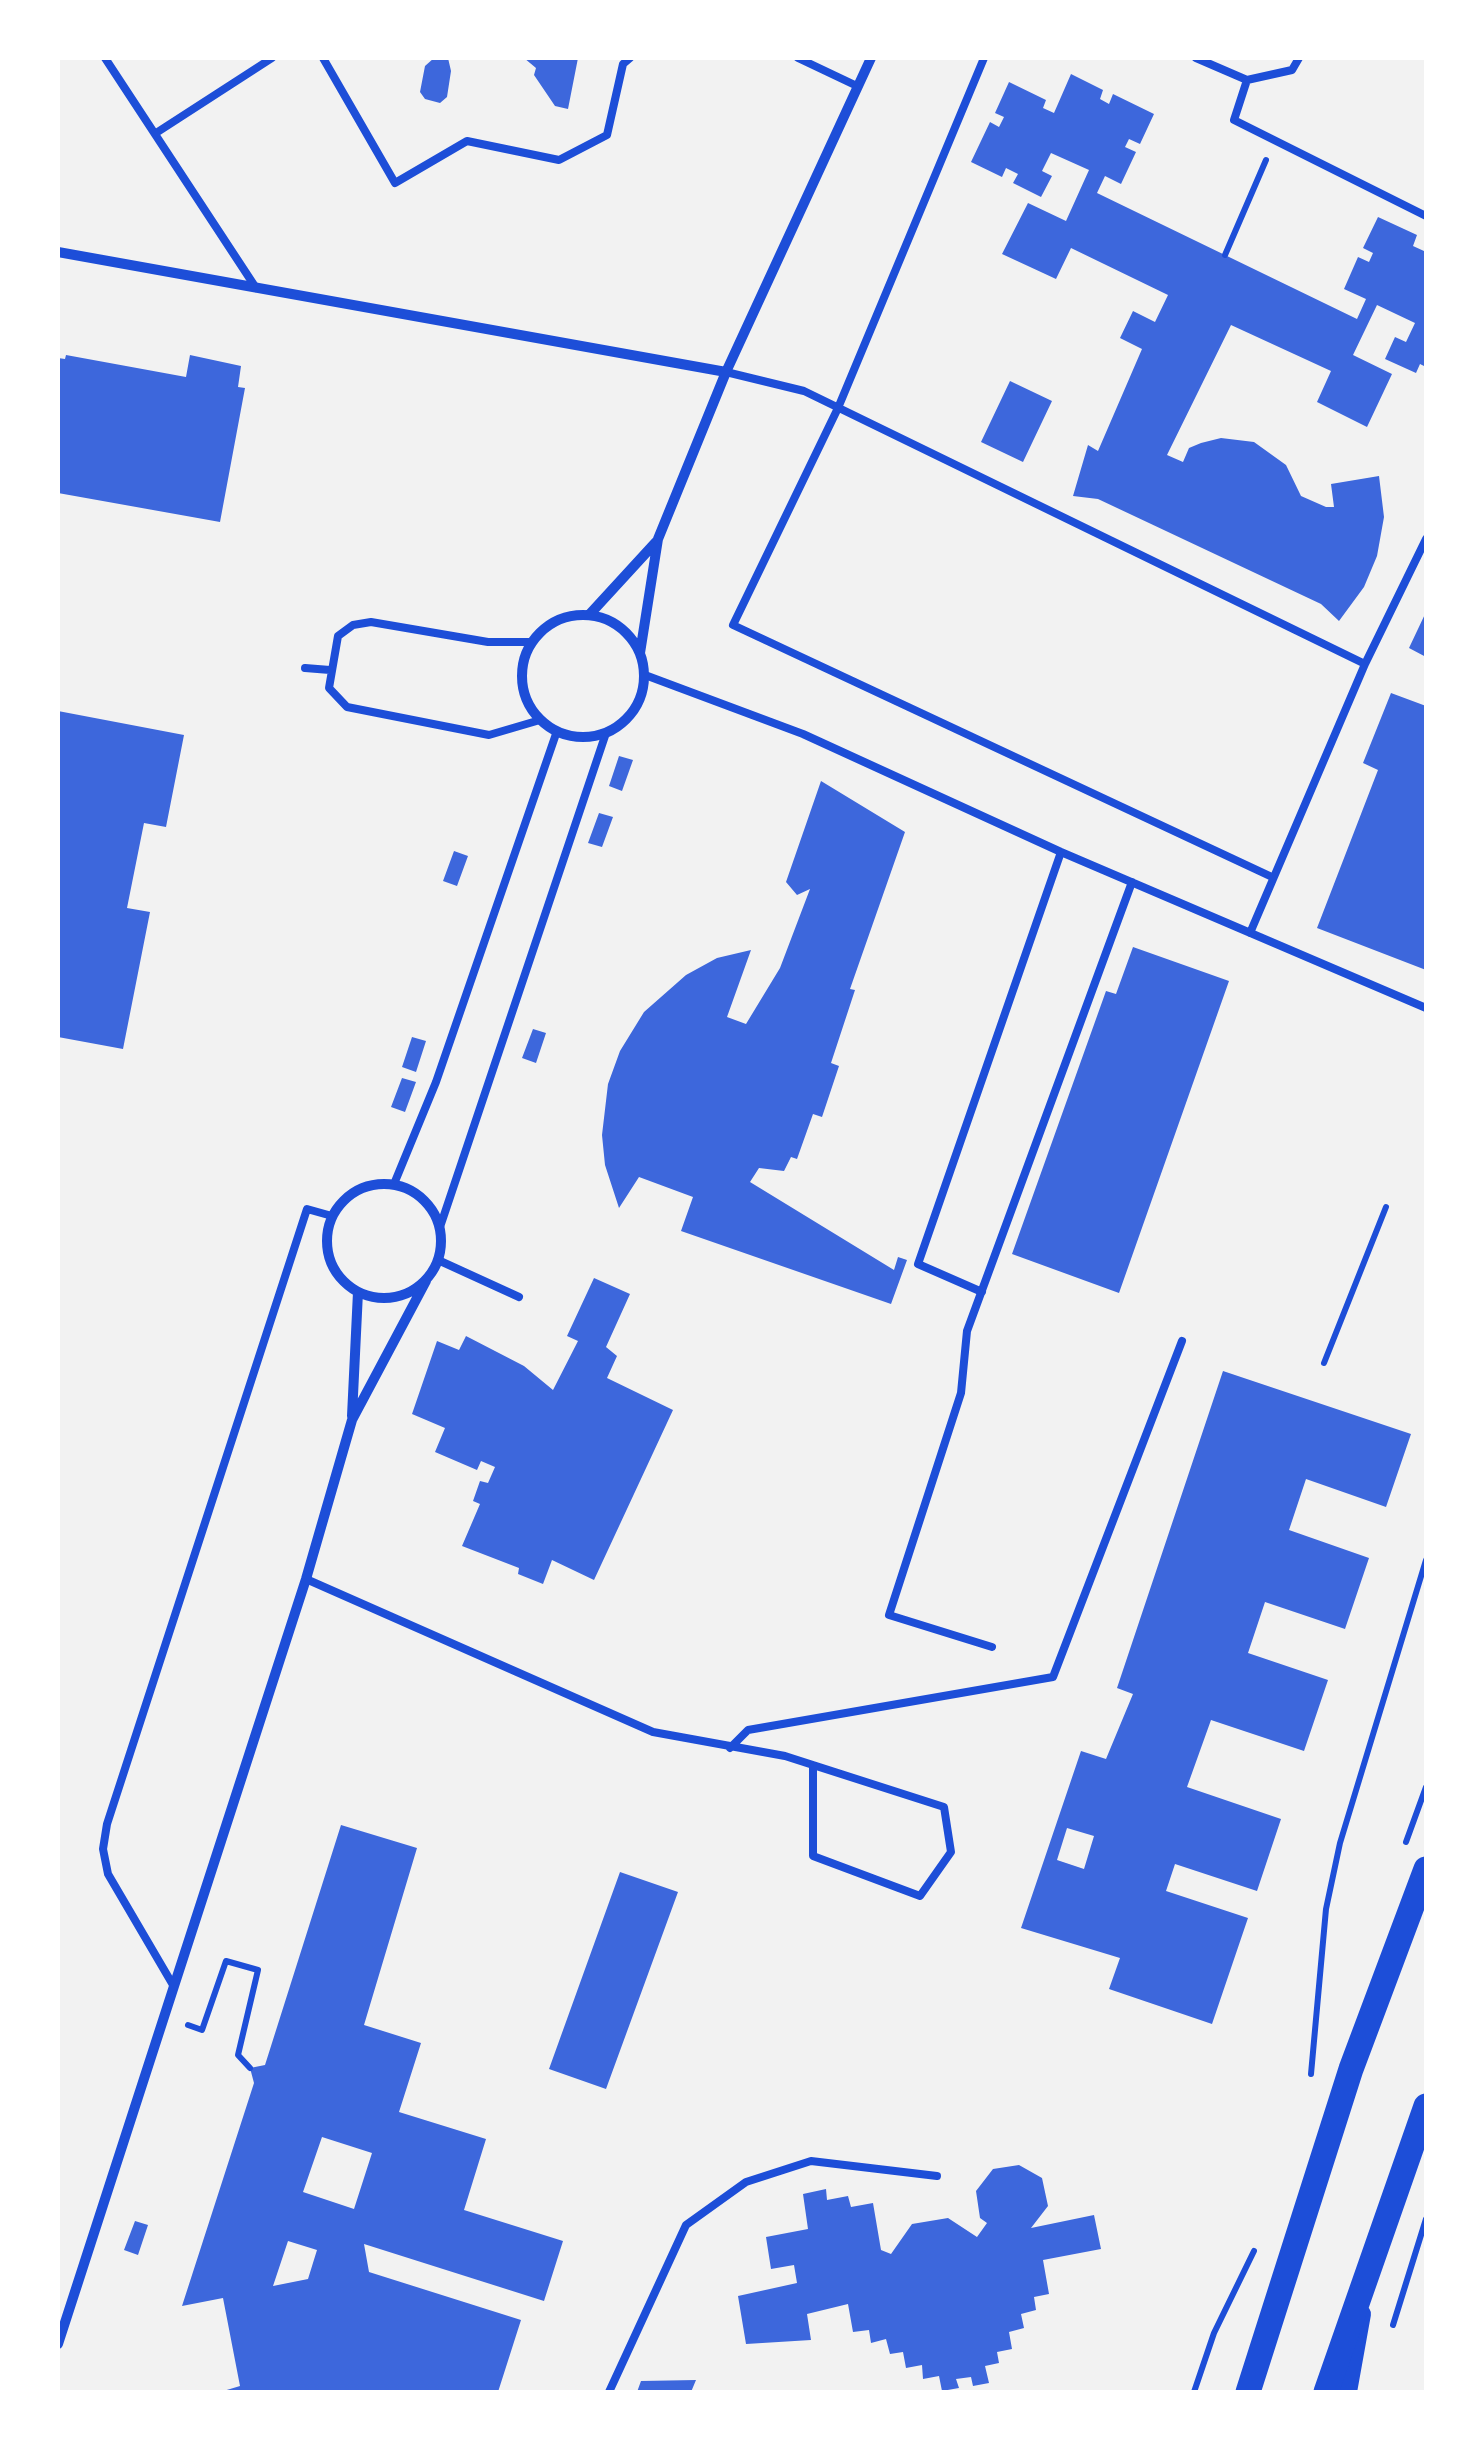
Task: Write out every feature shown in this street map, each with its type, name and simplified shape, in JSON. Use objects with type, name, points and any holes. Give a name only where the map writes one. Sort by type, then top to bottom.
[{"type":"main road","points":[[1248,2392],[1351,2069],[1426,1868]]},
{"type":"main road","points":[[1326,2392],[1426,2106]]},
{"type":"street","points":[[640,653],[620,627],[589,615],[556,620],[532,642],[524,658],[523,692],[540,720],[557,732],[590,737],[606,733],[634,710],[645,675],[640,653],[658,539],[726,372],[871,58]]},
{"type":"street","points":[[58,252],[726,372]]},
{"type":"street","points":[[589,615],[658,539]]},
{"type":"street","points":[[58,2344],[306,1579],[352,1420],[438,1260],[440,1227],[423,1199],[394,1184],[379,1184],[351,1194],[332,1216],[326,1245],[329,1260],[346,1284],[358,1292],[387,1299],[415,1290],[426,1280]]},
{"type":"street","points":[[352,1420],[358,1292]]},
{"type":"street","points":[[1348,2392],[1366,2279]]},
{"type":"lane","points":[[105,58],[256,288]]},
{"type":"lane","points":[[156,132],[272,58]]},
{"type":"lane","points":[[323,58],[395,184],[467,141],[560,160],[607,136],[623,64],[630,58]]},
{"type":"lane","points":[[798,58],[858,86]]},
{"type":"lane","points":[[984,58],[838,408],[732,625],[1272,877]]},
{"type":"lane","points":[[1196,58],[1247,80],[1292,70],[1299,58]]},
{"type":"lane","points":[[1247,80],[1234,120],[1426,216]]},
{"type":"lane","points":[[726,372],[786,383],[1365,664]]},
{"type":"lane","points":[[1250,933],[1365,664],[1426,539]]},
{"type":"lane","points":[[532,642],[470,640],[371,622],[353,625],[338,636],[328,688],[347,707],[489,734],[540,720]]},
{"type":"lane","points":[[305,668],[330,670]]},
{"type":"lane","points":[[645,675],[803,734],[1061,852],[1426,1008]]},
{"type":"lane","points":[[394,1184],[436,1082],[557,732]]},
{"type":"lane","points":[[440,1227],[606,733]]},
{"type":"lane","points":[[982,1292],[918,1264],[1061,852]]},
{"type":"lane","points":[[992,1647],[890,1615],[961,1392],[967,1330],[1132,882]]},
{"type":"lane","points":[[173,1985],[108,1874],[103,1849],[108,1824],[307,1209],[332,1216]]},
{"type":"lane","points":[[438,1260],[518,1297]]},
{"type":"lane","points":[[730,1748],[748,1730],[1053,1677],[1182,1341]]},
{"type":"lane","points":[[306,1579],[653,1732],[784,1756],[944,1807],[951,1852],[920,1896],[813,1856],[812,1766]]},
{"type":"lane","points":[[610,2392],[686,2225],[746,2182],[811,2162],[937,2176]]},
{"type":"path","points":[[1225,255],[1274,140]]},
{"type":"path","points":[[1324,1363],[1386,1207]]},
{"type":"path","points":[[1310,2086],[1326,1909],[1336,1860],[1426,1560]]},
{"type":"path","points":[[164,2015],[202,2030],[226,1962],[258,1970],[238,2056],[250,2068]]},
{"type":"path","points":[[1388,2339],[1426,2219]]},
{"type":"path","points":[[1194,2392],[1214,2333],[1262,2237]]},
{"type":"building","points":[[434,58],[448,58],[451,71],[447,97],[440,103],[425,99],[420,92],[425,66]]},
{"type":"building","points":[[524,58],[578,58],[568,109],[555,106],[534,75],[536,68]]},
{"type":"building","points":[[1071,74],[1103,90],[1100,99],[1109,104],[1113,94],[1154,114],[1140,144],[1129,139],[1125,147],[1136,152],[1121,184],[1105,176],[1097,193],[1357,319],[1366,299],[1344,289],[1358,257],[1369,262],[1373,253],[1363,248],[1378,217],[1417,235],[1413,246],[1424,251],[1426,245],[1426,367],[1420,364],[1416,373],[1385,359],[1395,337],[1406,342],[1415,323],[1377,305],[1353,355],[1392,374],[1367,427],[1317,402],[1331,371],[1231,325],[1167,455],[1183,462],[1189,448],[1201,443],[1221,438],[1254,442],[1286,465],[1301,496],[1326,507],[1334,507],[1331,484],[1379,476],[1384,517],[1377,556],[1364,587],[1339,621],[1321,604],[1098,499],[1073,496],[1088,445],[1098,451],[1142,349],[1120,338],[1133,311],[1155,322],[1168,295],[1071,248],[1056,279],[1002,254],[1028,203],[1066,221],[1089,170],[1051,153],[1042,171],[1052,176],[1041,197],[1013,183],[1018,174],[1006,168],[1002,177],[971,162],[990,122],[999,127],[1004,117],[995,113],[1009,82],[1046,100],[1043,108],[1054,113]]},
{"type":"building","points":[[66,355],[186,377],[190,355],[241,366],[238,387],[245,388],[220,522],[58,493],[58,358],[65,359]]},
{"type":"building","points":[[1010,381],[1052,401],[1023,462],[981,442]]},
{"type":"building","points":[[1426,612],[1426,657],[1409,648]]},
{"type":"building","points":[[1391,693],[1426,706],[1426,970],[1317,928],[1378,770],[1363,763]]},
{"type":"building","points":[[58,711],[184,735],[166,827],[144,823],[127,908],[150,912],[123,1049],[58,1037]]},
{"type":"building","points":[[619,756],[633,760],[622,791],[609,786]]},
{"type":"building","points":[[821,781],[905,832],[850,989],[855,990],[831,1063],[839,1066],[822,1117],[813,1114],[797,1159],[791,1157],[784,1171],[759,1168],[750,1182],[894,1270],[898,1257],[907,1260],[891,1304],[681,1231],[693,1197],[639,1177],[619,1208],[605,1165],[602,1135],[608,1084],[620,1051],[644,1012],[686,975],[717,958],[751,950],[727,1017],[746,1024],[780,968],[810,889],[797,895],[786,882]]},
{"type":"building","points":[[599,813],[613,817],[602,847],[588,843]]},
{"type":"building","points":[[454,851],[468,856],[457,886],[443,881]]},
{"type":"building","points":[[1133,947],[1229,981],[1119,1293],[1012,1254],[1106,991],[1116,994]]},
{"type":"building","points":[[533,1029],[546,1033],[536,1063],[522,1058]]},
{"type":"building","points":[[412,1037],[426,1041],[416,1072],[402,1067]]},
{"type":"building","points":[[402,1078],[416,1082],[405,1112],[391,1107]]},
{"type":"building","points":[[594,1278],[630,1294],[606,1347],[617,1356],[607,1378],[673,1410],[594,1580],[552,1560],[543,1584],[518,1574],[519,1568],[462,1546],[480,1504],[473,1501],[480,1481],[488,1483],[495,1467],[481,1461],[477,1470],[435,1452],[445,1428],[412,1414],[437,1341],[459,1350],[466,1336],[524,1366],[553,1390],[578,1341],[567,1336]]},
{"type":"building","points":[[1223,1371],[1411,1434],[1386,1507],[1306,1479],[1289,1530],[1369,1558],[1345,1629],[1265,1602],[1248,1653],[1328,1680],[1304,1751],[1211,1720],[1187,1787],[1281,1819],[1257,1891],[1175,1864],[1166,1891],[1248,1918],[1212,2024],[1109,1989],[1120,1958],[1021,1928],[1081,1751],[1106,1759],[1133,1694],[1117,1688]],"holes":[[[1067,1828],[1094,1836],[1084,1869],[1057,1860]]]},
{"type":"building","points":[[341,1825],[417,1848],[364,2025],[421,2043],[399,2112],[486,2139],[464,2210],[563,2241],[544,2301],[364,2244],[369,2272],[521,2320],[498,2392],[220,2392],[240,2386],[223,2298],[182,2306],[254,2083],[250,2068],[265,2065]],"holes":[[[322,2137],[372,2153],[354,2209],[303,2192]],[[288,2241],[317,2250],[308,2279],[273,2286]]]},
{"type":"building","points":[[620,1872],[678,1892],[606,2089],[549,2069]]},
{"type":"building","points":[[1019,2165],[1042,2178],[1048,2206],[1031,2228],[1094,2215],[1101,2249],[1043,2260],[1049,2294],[1034,2297],[1036,2310],[1021,2314],[1024,2328],[1009,2332],[1012,2349],[997,2352],[999,2363],[985,2366],[989,2383],[973,2386],[971,2377],[956,2379],[959,2388],[942,2391],[939,2376],[923,2379],[922,2365],[906,2368],[903,2352],[890,2354],[886,2339],[871,2343],[869,2330],[853,2332],[848,2304],[807,2314],[811,2340],[746,2344],[738,2296],[797,2283],[794,2265],[771,2269],[766,2237],[808,2229],[803,2194],[826,2189],[827,2200],[848,2196],[851,2207],[873,2203],[881,2250],[891,2254],[912,2224],[948,2218],[977,2237],[987,2223],[980,2218],[976,2191],[993,2169]]},
{"type":"building","points":[[135,2221],[148,2225],[138,2255],[124,2250]]},
{"type":"building","points":[[696,2380],[691,2392],[637,2392],[641,2381]]}]
